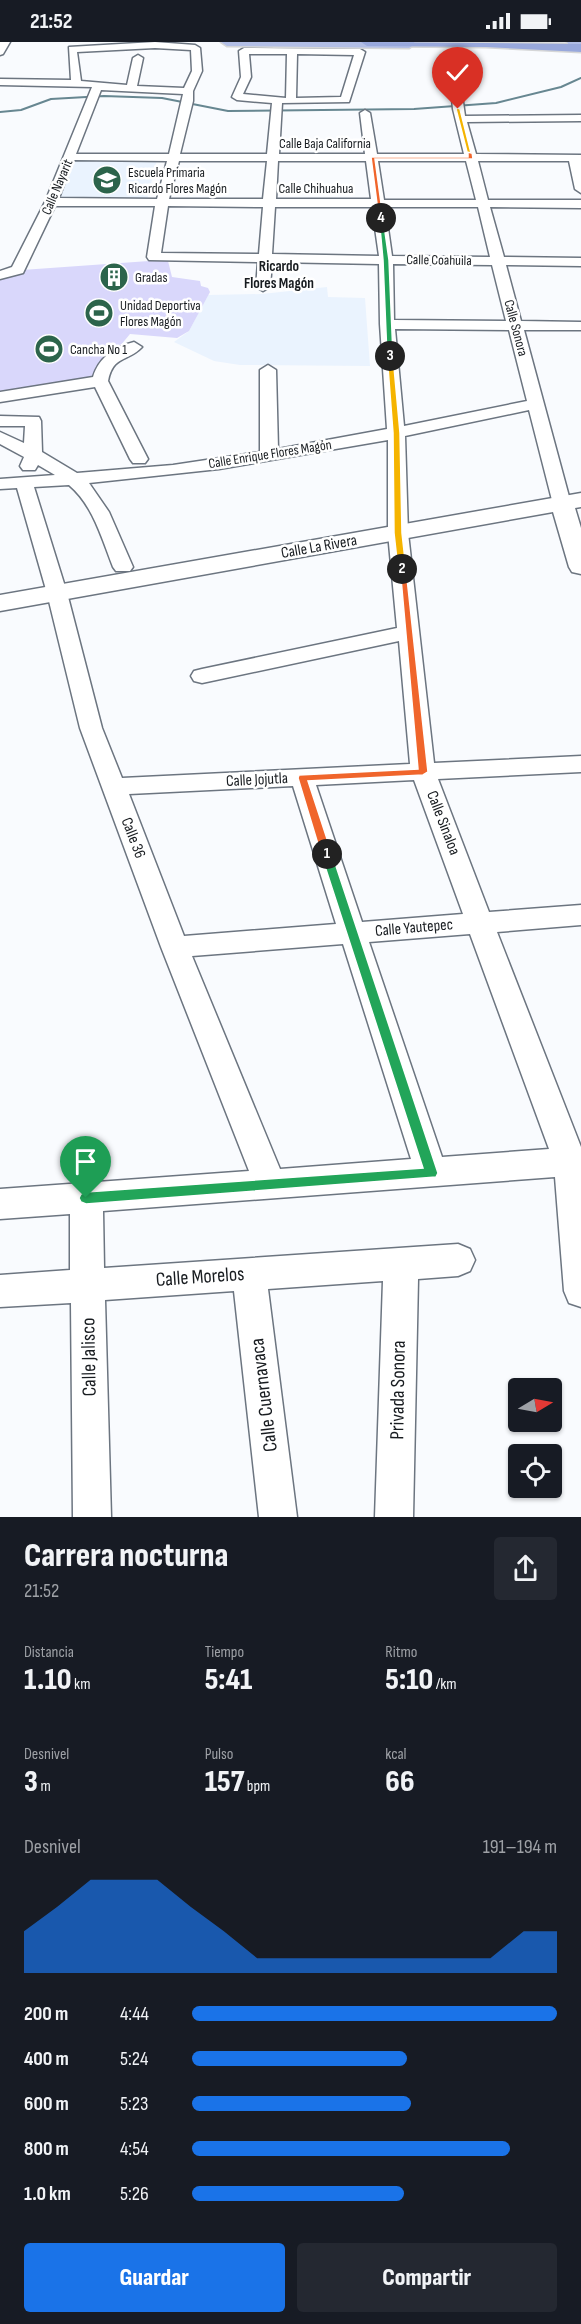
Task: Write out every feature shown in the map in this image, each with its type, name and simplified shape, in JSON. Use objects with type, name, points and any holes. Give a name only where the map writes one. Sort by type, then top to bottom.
[{"type":"highway","points":[[366,42],[581,47]]},
{"type":"highway","points":[[528,42],[581,47]]},
{"type":"main road","points":[[228,42],[581,47]]},
{"type":"main road","points":[[573,42],[581,47]]},
{"type":"street","points":[[0,52],[5,42]]},
{"type":"street","points":[[76,82],[72,49],[155,45],[195,48],[197,71],[162,203]]},
{"type":"street","points":[[244,51],[292,51],[360,52],[345,100],[291,101],[276,108],[237,97],[246,77],[244,51]]},
{"type":"street","points":[[291,101],[292,51]]},
{"type":"street","points":[[127,58],[142,58],[131,88]]},
{"type":"street","points":[[0,82],[76,82],[95,91],[131,88],[188,99]]},
{"type":"street","name":"Calle Sonora","points":[[456,88],[458,111],[536,404],[572,502],[581,567]]},
{"type":"street","name":"Calle Nayarit","points":[[0,275],[18,270],[51,202],[95,91]]},
{"type":"street","points":[[533,104],[548,133]]},
{"type":"street","points":[[263,287],[276,108]]},
{"type":"street","points":[[458,111],[540,118],[581,118]]},
{"type":"street","name":"Calle Sinaloa","points":[[365,113],[386,260],[387,324],[396,433],[398,533],[423,772],[575,1161],[581,1291]]},
{"type":"street","name":"Calle Baja California","points":[[70,157],[578,158]]},
{"type":"street","points":[[578,158],[581,189]]},
{"type":"street","name":"Calle Chihuahua","points":[[51,202],[581,204]]},
{"type":"street","name":"Calle Coahuila","points":[[162,203],[154,257],[581,262]]},
{"type":"street","points":[[387,324],[581,326]]},
{"type":"street","points":[[134,347],[110,359],[104,366],[99,381],[139,459]]},
{"type":"street","points":[[268,370],[269,455]]},
{"type":"street","points":[[0,397],[99,381]]},
{"type":"street","name":"Calle Enrique Flores Magón","points":[[12,483],[75,481],[174,470],[396,433],[536,404]]},
{"type":"street","points":[[0,421],[33,421],[33,455],[12,483]]},
{"type":"street","points":[[0,437],[75,481],[88,494],[99,511],[123,567]]},
{"type":"street","name":"Calle 36","points":[[12,483],[57,592],[91,728],[175,947],[271,1185]]},
{"type":"street","name":"Calle La Rivera","points":[[0,603],[572,502]]},
{"type":"street","points":[[202,676],[410,632]]},
{"type":"street","name":"Calle Jojutla","points":[[113,787],[581,764]]},
{"type":"street","points":[[302,778],[431,1173]]},
{"type":"street","name":"Calle Yautepec","points":[[175,947],[581,915]]},
{"type":"street","points":[[0,1204],[575,1161]]},
{"type":"street","name":"Calle Jalisco","points":[[86,1198],[92,1517]]},
{"type":"street","name":"Calle Morelos","points":[[0,1291],[458,1260]]},
{"type":"street","name":"Privada Sonora","points":[[394,1517],[401,1263]]},
{"type":"street","name":"Calle Cuernavaca","points":[[249,1274],[278,1517]]},
{"type":"shaded area","name":"Escuela Primaria Ricardo Flores Magón","points":[[70,160],[157,160],[147,200],[54,200]]},
{"type":"shaded area","name":"Unidad Deportiva Flores Magón","points":[[168,261],[172,277],[200,281],[201,286],[208,288],[210,292],[189,331],[177,338],[130,334],[95,376],[0,394],[0,276],[22,270]]},
{"type":"shaded area","points":[[327,287],[328,297],[365,298],[370,366],[240,365],[214,361],[174,342],[189,331],[208,295],[262,294]]},
{"type":"waterway","points":[[0,112],[21,110],[51,99],[104,96],[162,98],[228,111],[414,109],[496,103],[561,87],[581,78]]},
{"type":"place","name":"Escuela Primaria Ricardo Flores Magón","points":[[107,180]]},
{"type":"place","name":"Gradas","points":[[114,277]]},
{"type":"place","name":"Unidad Deportiva Flores Magón","points":[[99,313]]},
{"type":"place","name":"Cancha No 1","points":[[49,349]]},
{"type":"district","name":"Ricardo Flores Magón","points":[[279,274]]},
{"type":"route","points":[[86,1198],[431,1173],[302,778],[423,772],[398,533],[396,433],[387,324],[386,260],[372,158],[471,158],[458,109]]}]
